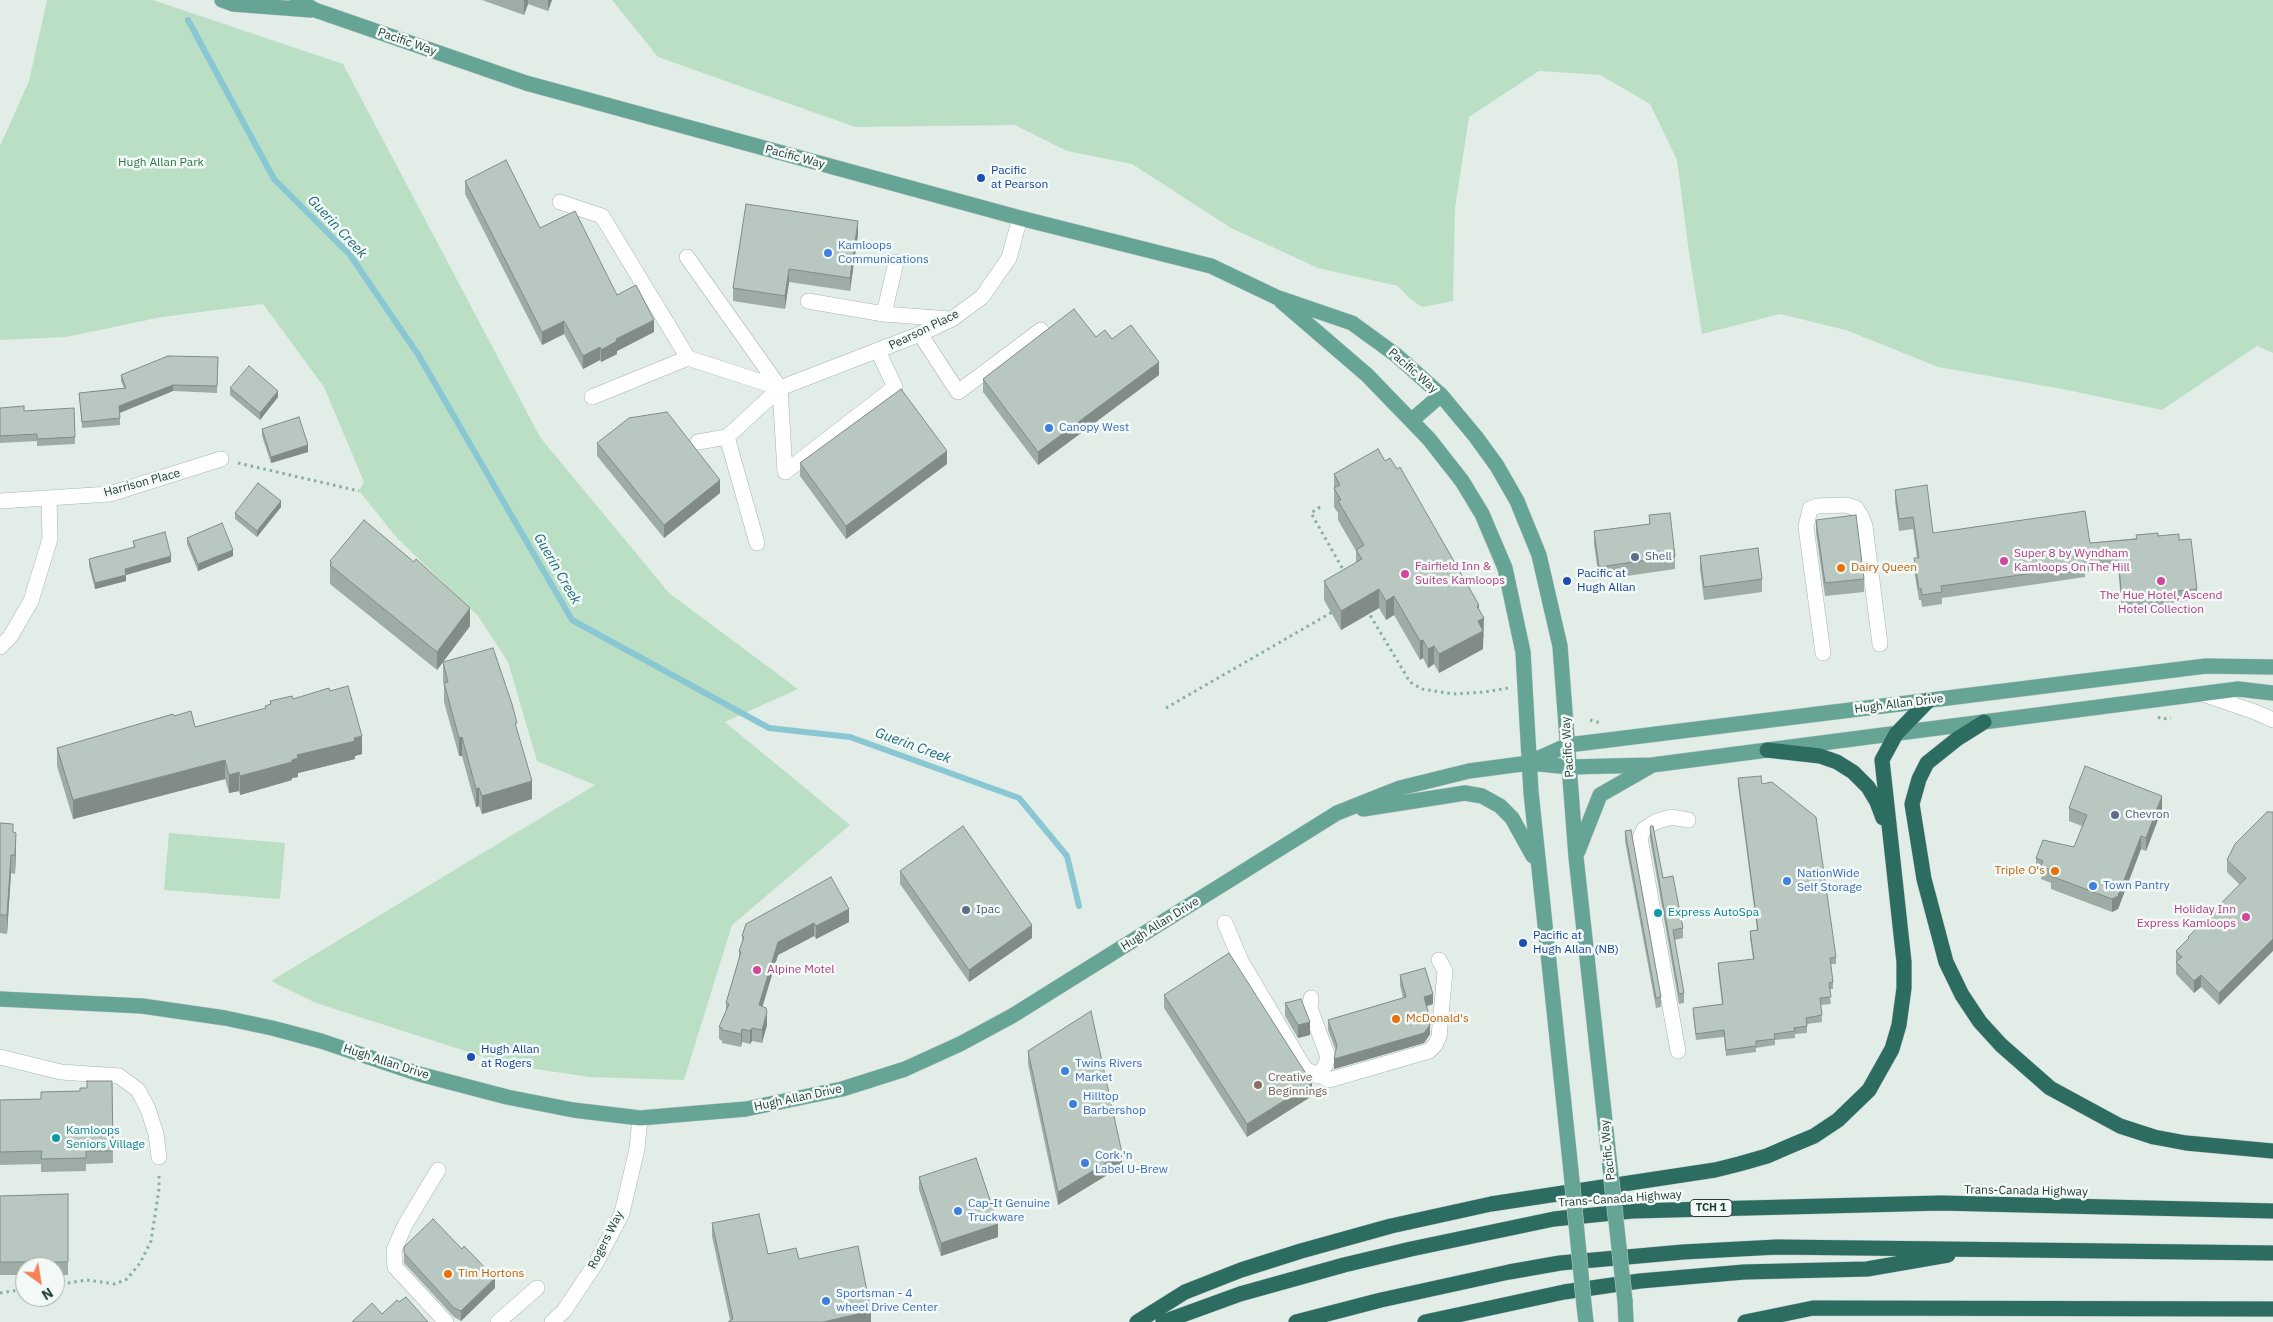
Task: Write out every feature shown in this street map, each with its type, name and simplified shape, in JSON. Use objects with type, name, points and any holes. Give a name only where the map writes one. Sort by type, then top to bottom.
[{"type":"highway","points":[[1137,1322],[1185,1292],[1241,1270],[1338,1240],[1491,1204],[1715,1170],[1767,1156],[1814,1136],[1838,1120],[1868,1090],[1892,1049],[1898,1025],[1904,988],[1904,962],[1882,760],[1896,734],[1929,700]]},
{"type":"highway","points":[[1984,722],[1957,739],[1928,763],[1919,779],[1912,804],[1924,879],[1946,962],[1962,995],[1980,1022],[2001,1045],[2050,1088],[2120,1126],[2154,1137],[2186,1143],[2273,1151]]},
{"type":"highway","points":[[1767,750],[1820,756],[1837,762],[1853,772],[1868,787],[1877,802],[1890,839]]},
{"type":"highway","name":"Trans-Canada Highway","points":[[1163,1322],[1240,1294],[1412,1248],[1554,1219],[1632,1211],[1941,1204],[2273,1210]]},
{"type":"highway","points":[[1296,1322],[1475,1278],[1560,1263],[1683,1252],[1777,1247],[2273,1253]]},
{"type":"highway","points":[[1425,1322],[1564,1292],[1640,1282],[1744,1272],[1867,1269],[1987,1249]]},
{"type":"highway","points":[[1745,1322],[1813,1308],[2273,1309]]},
{"type":"main road","name":"Pacific Way","points":[[222,0],[233,4],[315,10]]},
{"type":"main road","name":"Pacific Way","points":[[298,0],[315,10],[526,83],[1020,218],[1211,266],[1276,297],[1352,322],[1396,355],[1441,395],[1497,466],[1517,501],[1539,555],[1560,646],[1576,857],[1626,1322]]},
{"type":"main road","name":"Pacific Way","points":[[1276,297],[1367,375],[1412,420],[1448,461],[1482,514],[1504,568],[1518,624],[1526,684],[1529,763],[1538,864],[1586,1322]]},
{"type":"main road","points":[[1412,420],[1441,395]]},
{"type":"main road","name":"Hugh Allan Drive","points":[[1529,763],[1568,745],[2206,666],[2273,667]]},
{"type":"main road","name":"Hugh Allan Drive","points":[[0,998],[142,1006],[225,1018],[321,1041],[419,1074],[507,1097],[573,1110],[640,1118],[698,1114],[773,1105],[842,1090],[913,1065],[960,1044],[1012,1016],[1337,813],[1400,788],[1436,778],[1529,763],[1570,767],[1652,765],[2238,689],[2273,693]]},
{"type":"main road","points":[[1576,857],[1600,795],[1652,765]]},
{"type":"main road","points":[[1337,813],[1465,793],[1482,796],[1500,806],[1512,818],[1538,864]]},
{"type":"street","points":[[560,202],[602,216],[688,358]]},
{"type":"street","name":"Pearson Place","points":[[780,388],[878,352],[952,319],[982,297],[1009,258],[1020,218]]},
{"type":"street","points":[[687,257],[780,388],[785,472],[895,387],[878,352]]},
{"type":"street","points":[[884,314],[896,262]]},
{"type":"street","points":[[808,301],[884,314],[952,319]]},
{"type":"street","points":[[920,334],[958,392],[1041,330]]},
{"type":"street","points":[[592,397],[688,358],[780,388]]},
{"type":"street","points":[[698,442],[727,437],[780,388]]},
{"type":"street","points":[[727,437],[757,543]]},
{"type":"street","name":"Harrison Place","points":[[0,501],[110,494],[222,459]]},
{"type":"street","points":[[0,647],[10,637],[31,601],[50,539],[49,499]]},
{"type":"street","points":[[1823,653],[1806,527],[1810,509],[1817,506],[1846,505],[1856,508],[1861,516],[1865,526],[1880,644]]},
{"type":"street","points":[[2203,694],[2273,720]]},
{"type":"street","points":[[1678,1051],[1640,838],[1644,829],[1655,822],[1671,817],[1688,820]]},
{"type":"street","points":[[1226,923],[1241,962],[1305,1069],[1329,1080],[1429,1051],[1440,1037],[1445,971],[1439,960]]},
{"type":"street","points":[[1311,998],[1310,1008],[1328,1057],[1325,1066],[1318,1076]]},
{"type":"street","points":[[0,1057],[61,1072],[119,1076],[138,1090],[148,1110],[156,1134],[159,1157]]},
{"type":"street","name":"Rogers Way","points":[[552,1322],[564,1311],[596,1263],[622,1213],[637,1149],[640,1118]]},
{"type":"street","points":[[438,1170],[405,1225],[394,1250],[394,1267],[446,1322]]},
{"type":"street","points":[[498,1322],[537,1288]]},
{"type":"path","points":[[222,459],[359,491]]},
{"type":"path","points":[[1320,507],[1311,512],[1347,576]]},
{"type":"path","points":[[1365,606],[1410,682],[1422,689],[1453,694],[1485,692],[1526,684]]},
{"type":"path","points":[[1166,708],[1337,610]]},
{"type":"path","points":[[2128,704],[2162,719],[2172,718]]},
{"type":"path","points":[[65,1283],[87,1280],[115,1284],[127,1279],[140,1263],[151,1241],[159,1189],[159,1157]]},
{"type":"path","points":[[0,1293],[15,1291]]},
{"type":"green space","name":"Hugh Allan Park","points":[[47,0],[153,0],[343,64],[540,437],[669,593],[798,689],[725,722],[850,825],[732,925],[684,1080],[589,1077],[509,1065],[316,1003],[271,981],[595,785],[537,761],[508,662],[478,616],[398,539],[359,491],[364,482],[324,387],[263,304],[162,317],[66,337],[0,340],[0,146],[29,81]]},
{"type":"green space","points":[[612,0],[2273,0],[2273,353],[2257,346],[2162,410],[2062,389],[1938,367],[1846,330],[1780,314],[1702,334],[1677,160],[1650,104],[1600,75],[1539,71],[1469,117],[1455,208],[1453,301],[1422,307],[1409,298],[1398,286],[1318,268],[1231,228],[1132,164],[1067,151],[1015,125],[855,127],[658,57]]},
{"type":"green space","points":[[169,833],[285,843],[280,899],[164,890]]},
{"type":"building","points":[[506,160],[540,228],[575,211],[617,295],[636,285],[654,320],[616,339],[617,341],[601,350],[600,347],[583,356],[564,321],[542,332],[465,181]]},
{"type":"building","points":[[746,204],[858,221],[850,278],[789,269],[785,296],[733,288]]},
{"type":"building","name":"Canopy West","points":[[1074,309],[1096,337],[1105,330],[1112,339],[1131,325],[1159,362],[1038,452],[983,379]]},
{"type":"building","points":[[168,356],[218,357],[217,386],[173,385],[119,406],[120,418],[82,422],[79,393],[126,388],[121,375]]},
{"type":"building","points":[[249,366],[278,391],[260,413],[230,388]]},
{"type":"building","points":[[901,389],[947,451],[846,526],[800,463]]},
{"type":"building","points":[[24,406],[24,411],[74,408],[75,437],[37,439],[37,434],[0,436],[0,408]]},
{"type":"building","points":[[667,412],[720,480],[664,525],[597,443],[629,418]]},
{"type":"building","points":[[299,417],[308,445],[271,457],[262,429]]},
{"type":"building","name":"Fairfield Inn & Suites Kamloops","points":[[1378,449],[1385,461],[1390,458],[1397,469],[1400,467],[1479,605],[1477,606],[1484,618],[1478,621],[1483,631],[1439,654],[1434,646],[1428,649],[1423,640],[1420,641],[1394,596],[1386,601],[1379,589],[1341,611],[1324,581],[1362,559],[1356,550],[1364,545],[1338,501],[1341,500],[1334,488],[1340,485],[1334,474]]},
{"type":"building","points":[[258,483],[281,501],[257,531],[235,513]]},
{"type":"building","points":[[1927,485],[1933,533],[2085,511],[2090,543],[2137,539],[2136,535],[2158,533],[2158,536],[2179,534],[2179,540],[2191,539],[2197,589],[2167,592],[2168,596],[2122,600],[2118,556],[2084,560],[2085,566],[1941,586],[1942,592],[1922,595],[1921,588],[1919,589],[1914,558],[1919,558],[1913,517],[1899,519],[1895,490]]},
{"type":"building","name":"Shell","points":[[1670,513],[1675,556],[1599,567],[1594,531],[1650,524],[1649,515]]},
{"type":"building","name":"Dairy Queen","points":[[1856,515],[1864,579],[1825,583],[1816,520]]},
{"type":"building","points":[[364,520],[414,562],[416,559],[470,608],[437,652],[330,565],[332,563],[330,561]]},
{"type":"building","points":[[222,523],[233,550],[198,564],[187,538]]},
{"type":"building","points":[[165,532],[171,556],[125,569],[126,575],[95,583],[89,559],[135,547],[133,541]]},
{"type":"building","points":[[1758,548],[1762,579],[1704,587],[1700,556]]},
{"type":"building","points":[[493,648],[512,704],[517,723],[515,723],[532,781],[482,796],[479,788],[476,789],[462,737],[459,738],[444,683],[448,682],[443,662]]},
{"type":"building","points":[[348,686],[362,736],[354,738],[355,741],[297,755],[298,758],[292,760],[292,762],[240,776],[239,772],[229,775],[225,760],[73,800],[57,748],[173,714],[174,716],[191,711],[195,727],[266,708],[265,706],[271,704],[270,701],[292,696],[293,699],[329,688],[330,691]]},
{"type":"building","points":[[2085,766],[2162,796],[2146,838],[2141,836],[2118,896],[2112,899],[2051,876],[2053,871],[2041,866],[2043,861],[2036,858],[2043,840],[2074,847],[2087,815],[2069,808]]},
{"type":"building","name":"NationWide Self Storage","points":[[1761,776],[1762,784],[1772,782],[1816,817],[1836,957],[1830,958],[1833,982],[1829,983],[1831,997],[1820,998],[1822,1015],[1806,1018],[1807,1026],[1794,1028],[1795,1031],[1774,1034],[1775,1039],[1756,1041],[1756,1046],[1726,1050],[1724,1030],[1696,1034],[1693,1008],[1723,1004],[1718,963],[1754,959],[1750,931],[1758,930],[1738,778]]},
{"type":"building","name":"Holiday Inn Express Kamloops","points":[[2267,812],[2273,812],[2273,939],[2219,993],[2201,975],[2194,981],[2176,962],[2182,957],[2176,951],[2246,878],[2227,860],[2235,844]]},
{"type":"building","points":[[0,823],[13,824],[13,832],[16,833],[15,855],[11,855],[7,915],[0,915]]},
{"type":"building","points":[[963,826],[1032,925],[969,970],[900,871]]},
{"type":"building","points":[[1653,826],[1663,878],[1673,876],[1683,928],[1673,930],[1684,993],[1679,994],[1650,829]]},
{"type":"building","points":[[1631,830],[1661,997],[1656,998],[1625,831]]},
{"type":"building","name":"Alpine Motel","points":[[831,877],[849,909],[816,926],[814,923],[778,942],[759,1005],[766,1008],[767,1012],[762,1030],[752,1028],[750,1031],[742,1029],[741,1034],[722,1030],[719,1027],[729,1004],[726,1003],[741,952],[739,951],[746,924]]},
{"type":"building","points":[[1229,953],[1312,1083],[1247,1124],[1164,995]]},
{"type":"building","name":"McDonald's","points":[[1425,968],[1433,994],[1424,997],[1430,1025],[1424,1033],[1334,1059],[1337,1045],[1328,1020],[1406,997],[1400,975]]},
{"type":"building","points":[[1301,999],[1310,1022],[1298,1025],[1285,1003]]},
{"type":"building","points":[[1091,1011],[1122,1153],[1058,1192],[1028,1051]]},
{"type":"building","name":"Kamloops Seniors Village","points":[[87,1081],[112,1081],[113,1151],[86,1151],[86,1158],[41,1159],[42,1151],[0,1152],[0,1100],[41,1099],[41,1092],[80,1091],[80,1088],[87,1088]]},
{"type":"building","points":[[976,1158],[998,1224],[941,1243],[919,1177]]},
{"type":"building","points":[[68,1194],[68,1262],[65,1262],[65,1257],[15,1257],[15,1262],[0,1262],[0,1196]]},
{"type":"building","points":[[759,1214],[768,1254],[796,1248],[799,1259],[858,1246],[871,1311],[823,1322],[728,1322],[733,1319],[712,1223]]},
{"type":"building","name":"Tim Hortons","points":[[433,1219],[462,1249],[464,1246],[495,1278],[461,1311],[454,1308],[404,1253],[404,1247]]},
{"type":"building","points":[[406,1297],[428,1322],[352,1322],[372,1303],[382,1314],[397,1300],[399,1302]]},
{"type":"waterway","name":"Guerin Creek","points":[[188,20],[274,179],[350,255],[419,356],[572,620],[769,728],[850,737],[1019,798],[1067,856],[1079,906]]},
{"type":"place","name":"Pacific at Pearson","points":[[981,178]]},
{"type":"place","name":"Kamloops Communications","points":[[828,253]]},
{"type":"place","name":"Canopy West","points":[[1049,428]]},
{"type":"place","name":"Shell","points":[[1635,557]]},
{"type":"place","name":"Super 8 by Wyndham Kamloops On The Hill","points":[[2004,561]]},
{"type":"place","name":"Dairy Queen","points":[[1841,568]]},
{"type":"place","name":"Fairfield Inn & Suites Kamloops","points":[[1405,574]]},
{"type":"place","name":"Pacific at Hugh Allan","points":[[1567,581]]},
{"type":"place","name":"The Hue Hotel, Ascend Hotel Collection","points":[[2161,581]]},
{"type":"place","name":"Chevron","points":[[2115,815]]},
{"type":"place","name":"Triple O's","points":[[2055,871]]},
{"type":"place","name":"NationWide Self Storage","points":[[1787,881]]},
{"type":"place","name":"Town Pantry","points":[[2093,886]]},
{"type":"place","name":"Ipac","points":[[966,910]]},
{"type":"place","name":"Express AutoSpa","points":[[1658,913]]},
{"type":"place","name":"Holiday Inn Express Kamloops","points":[[2246,917]]},
{"type":"place","name":"Pacific at Hugh Allan (NB)","points":[[1523,943]]},
{"type":"place","name":"Alpine Motel","points":[[757,970]]},
{"type":"place","name":"McDonald's","points":[[1396,1019]]},
{"type":"place","name":"Hugh Allan at Rogers","points":[[471,1057]]},
{"type":"place","name":"Twins Rivers Market","points":[[1065,1071]]},
{"type":"place","name":"Creative Beginnings","points":[[1258,1085]]},
{"type":"place","name":"Hilltop Barbershop","points":[[1073,1104]]},
{"type":"place","name":"Kamloops Seniors Village","points":[[56,1138]]},
{"type":"place","name":"Cork 'n Label U-Brew","points":[[1085,1163]]},
{"type":"place","name":"Cap-It Genuine Truckware","points":[[958,1211]]},
{"type":"place","name":"Tim Hortons","points":[[448,1274]]},
{"type":"place","name":"Sportsman - 4 wheel Drive Center","points":[[826,1301]]}]
